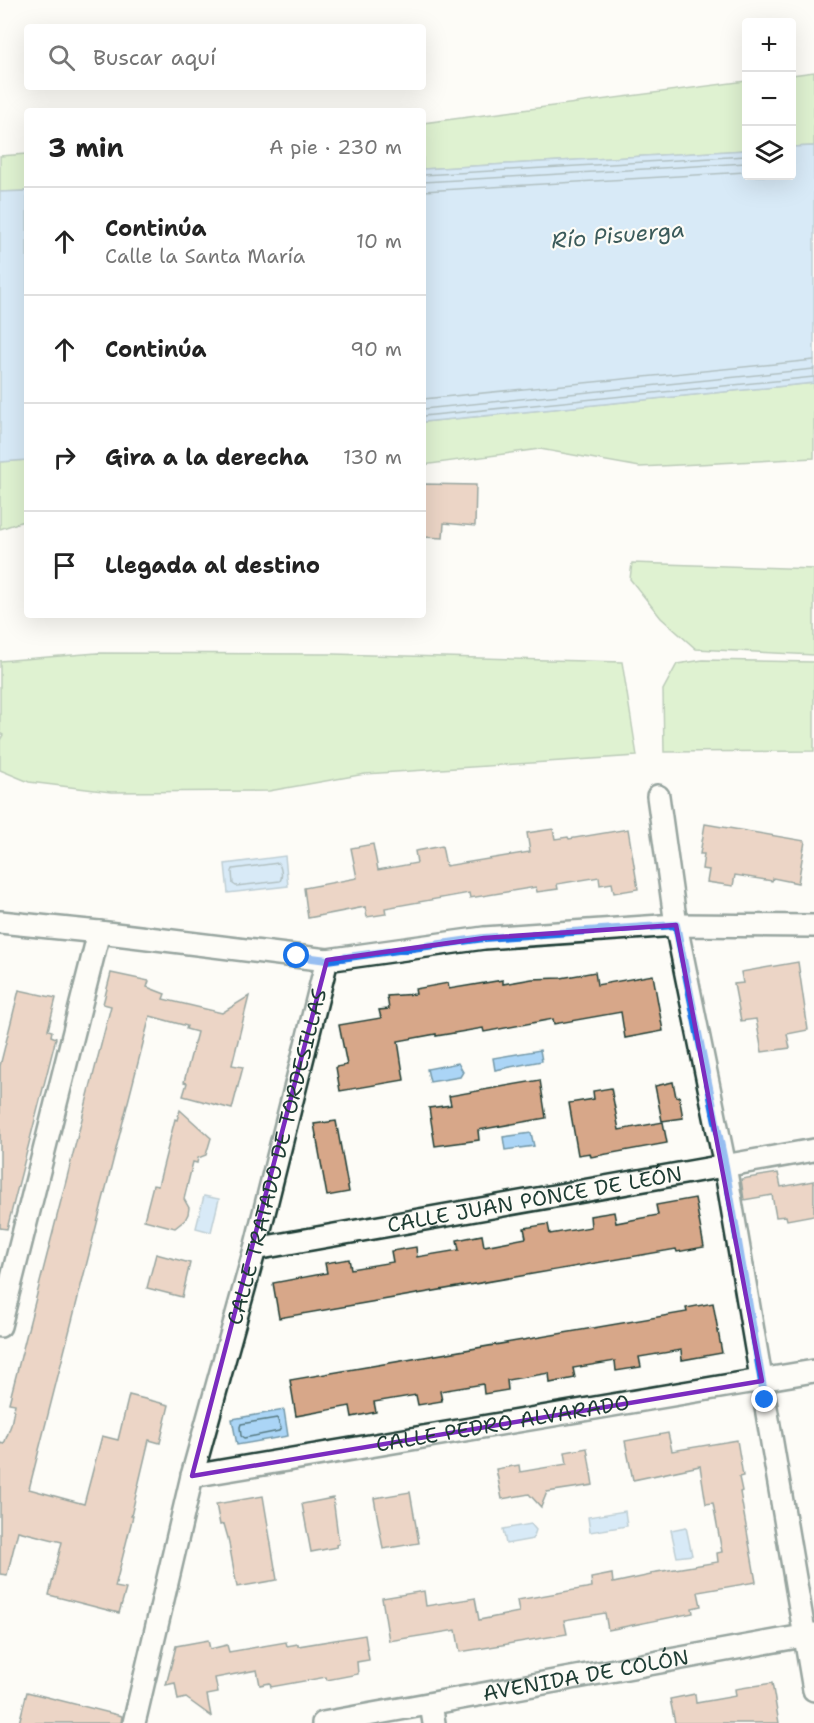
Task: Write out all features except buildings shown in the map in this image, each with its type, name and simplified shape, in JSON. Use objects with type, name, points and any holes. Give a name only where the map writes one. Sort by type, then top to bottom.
[{"type":"street","points":[[658,796],[676,925],[725,1166],[809,1635],[814,1690]]},
{"type":"street","points":[[0,922],[327,960]]},
{"type":"street","name":"CALLE TRATADO DE TORDESILLAS","points":[[134,1723],[192,1476],[255,1249],[327,960],[484,938],[676,925],[814,926]]},
{"type":"street","points":[[0,1326],[99,932]]},
{"type":"street","name":"CALLE JUAN PONCE DE LEÓN","points":[[255,1249],[814,1150]]},
{"type":"street","name":"CALLE PEDRO ALVARADO","points":[[192,1476],[814,1371]]},
{"type":"street","name":"AVENIDA DE COLÓN","points":[[323,1723],[432,1714],[809,1635]]},
{"type":"highlighted area","points":[[676,925],[762,1381],[192,1476],[327,960],[484,938]]},
{"type":"green space","points":[[814,72],[814,146],[796,147],[796,74]]},
{"type":"green space","points":[[742,82],[742,150],[426,169],[426,123]]},
{"type":"green space","points":[[24,154],[24,191],[0,192],[0,156]]},
{"type":"green space","points":[[814,383],[814,458],[640,467],[540,449],[426,465],[426,422]]},
{"type":"green space","points":[[24,460],[24,521],[0,529],[0,462]]},
{"type":"green space","points":[[632,563],[814,569],[814,655],[696,649],[661,618],[630,579]]},
{"type":"green space","points":[[97,653],[333,654],[622,662],[637,756],[365,774],[269,791],[111,792],[29,782],[0,770],[0,740],[3,735],[0,733],[0,661]]},
{"type":"green space","points":[[703,660],[814,662],[814,751],[664,752],[663,690],[677,664]]},
{"type":"water","name":"Río Pisuerga","points":[[814,146],[814,383],[426,422],[426,169],[742,150],[742,180],[796,180],[796,147]]},
{"type":"water","points":[[24,191],[24,460],[0,462],[0,192]]},
{"type":"water","points":[[285,856],[288,886],[228,893],[225,864]]},
{"type":"water","points":[[540,1050],[542,1061],[495,1070],[493,1058]]},
{"type":"water","points":[[458,1063],[463,1072],[460,1077],[430,1082],[427,1069]]},
{"type":"water","points":[[531,1133],[534,1146],[505,1150],[503,1137]]},
{"type":"water","points":[[204,1196],[219,1199],[211,1232],[196,1228]]},
{"type":"water","points":[[284,1410],[288,1436],[237,1445],[232,1419]]},
{"type":"water","points":[[625,1511],[627,1526],[590,1532],[588,1517]]},
{"type":"water","points":[[531,1524],[536,1530],[533,1539],[506,1544],[503,1529]]},
{"type":"water","points":[[686,1527],[692,1555],[677,1557],[671,1530]]},
{"type":"route","points":[[297,956],[327,960],[484,938],[676,925],[725,1166],[765,1400]]}]
